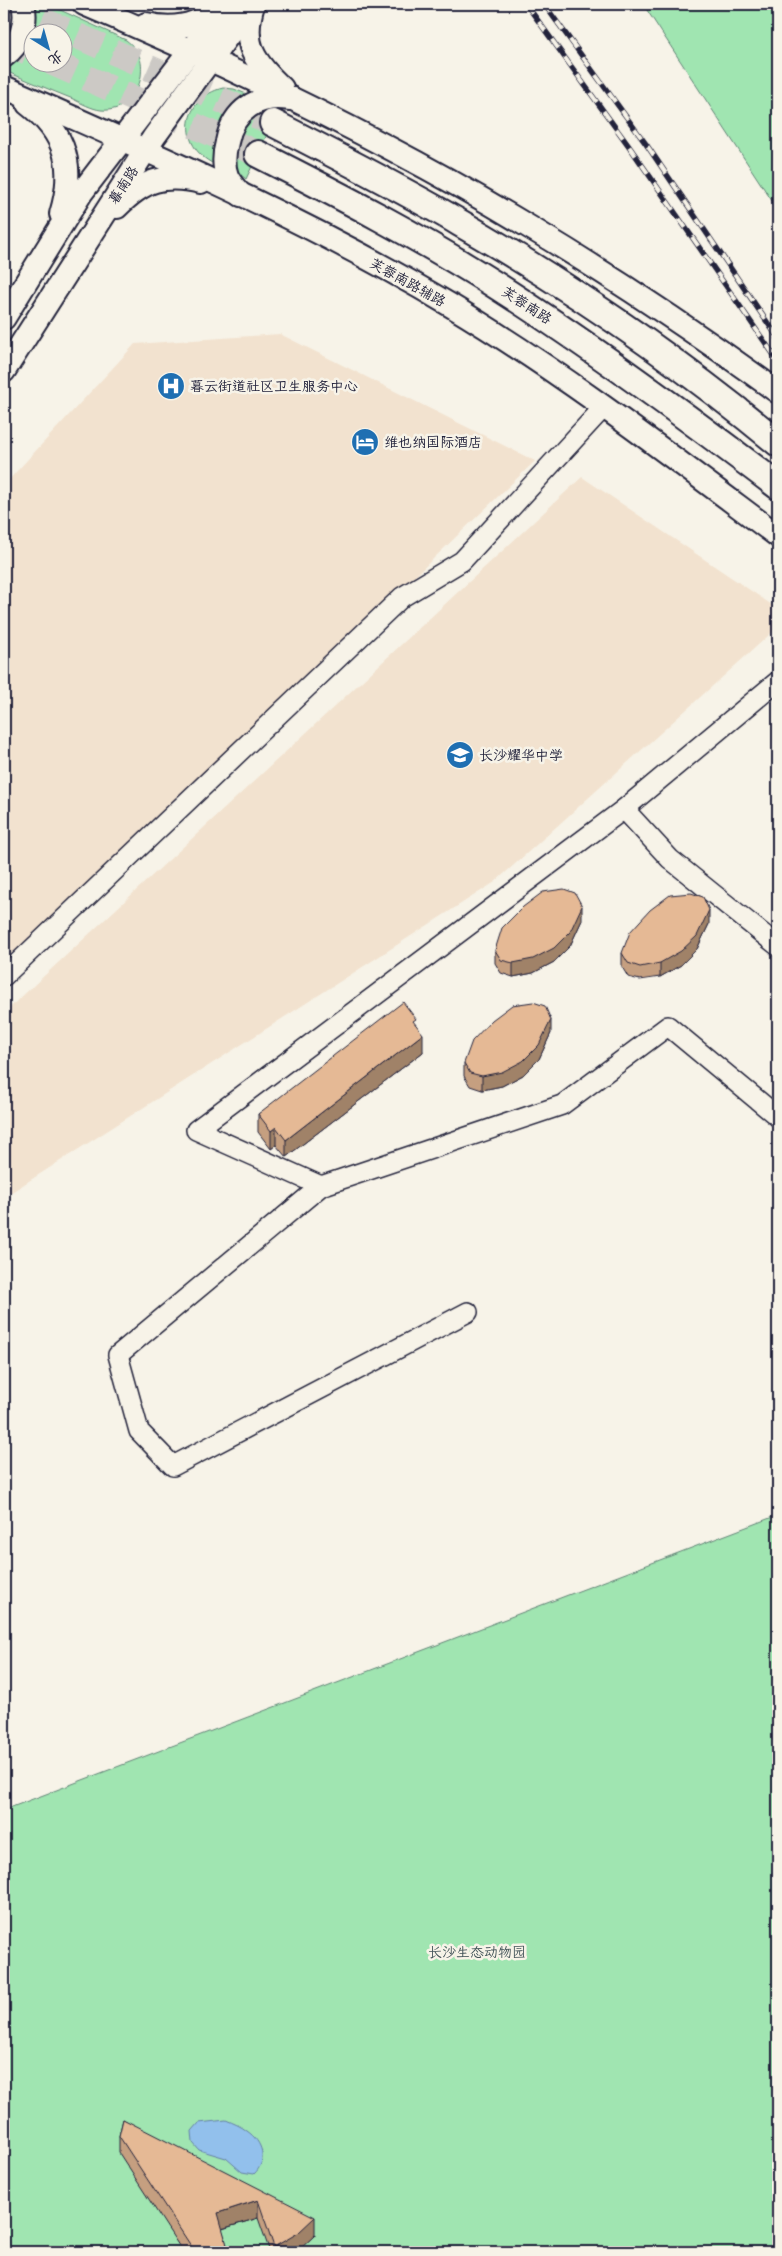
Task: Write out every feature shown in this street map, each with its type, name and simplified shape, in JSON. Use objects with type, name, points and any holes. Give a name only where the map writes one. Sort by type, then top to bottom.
[{"type":"highway","points":[[273,123],[385,181],[460,223],[527,264],[672,362],[778,443]]},
{"type":"highway","name":"芙蓉南路","points":[[258,154],[417,238],[495,285],[587,345],[778,486]]},
{"type":"main road","points":[[4,56],[21,36],[24,23],[23,4]]},
{"type":"main road","points":[[93,8],[155,26],[172,27],[199,21],[224,4]]},
{"type":"main road","name":"暮南路","points":[[4,371],[146,150],[200,56],[224,4]]},
{"type":"main road","points":[[252,4],[248,35],[257,63],[301,104]]},
{"type":"main road","name":"暮南路","points":[[4,318],[82,192],[122,139],[252,4]]},
{"type":"main road","points":[[93,8],[200,56],[372,139],[530,227],[655,306],[778,392]]},
{"type":"main road","points":[[4,88],[43,116],[52,127],[64,151],[68,166],[66,198],[49,246]]},
{"type":"main road","name":"芙蓉南路辅路","points":[[4,88],[122,139],[237,193],[337,242],[448,304],[535,358],[778,536]]},
{"type":"main road","points":[[237,193],[225,169],[225,150],[232,125],[237,117],[253,103],[270,98],[301,104]]},
{"type":"main road","points":[[86,244],[101,224],[130,195],[151,181],[164,178],[193,180],[237,193]]},
{"type":"street","points":[[4,976],[402,597],[462,561],[604,407]]},
{"type":"street","points":[[321,1186],[196,1130],[624,809],[778,682]]},
{"type":"street","points":[[624,809],[670,859],[778,946]]},
{"type":"street","points":[[468,1312],[173,1466],[139,1431],[118,1355],[321,1186],[562,1105],[668,1026],[778,1117]]},
{"type":"shaded area","points":[[280,334],[535,461],[4,971],[4,485],[135,344]]},
{"type":"shaded area","name":"长沙耀华中学","points":[[582,477],[778,609],[778,627],[495,882],[4,1197],[4,1013]]},
{"type":"green space","points":[[4,4],[9,4],[10,17],[9,26],[4,38]]},
{"type":"green space","points":[[37,4],[47,4],[126,40],[134,48],[141,60],[141,76],[133,96],[123,105],[109,110],[101,110],[87,106],[5,71],[22,57],[22,72],[72,72],[72,22],[36,22]]},
{"type":"green space","points":[[643,4],[778,4],[778,210]]},
{"type":"green space","points":[[223,88],[234,89],[249,95],[232,111],[222,125],[217,141],[214,164],[202,156],[194,146],[189,134],[189,123],[192,111],[199,101],[209,93]]},
{"type":"green space","points":[[279,109],[246,179],[234,164],[240,131],[258,110]]},
{"type":"green space","name":"长沙生态动物园","points":[[778,1515],[778,2252],[4,2252],[4,1810]]},
{"type":"water","points":[[226,2120],[247,2131],[260,2146],[262,2152],[261,2163],[254,2174],[242,2172],[226,2158],[199,2150],[193,2143],[192,2131],[199,2123]]},
{"type":"building","points":[[564,889],[575,893],[582,906],[570,932],[554,948],[533,959],[513,963],[501,960],[495,950],[502,928],[523,907],[543,892]]},
{"type":"building","points":[[691,893],[703,897],[709,910],[697,936],[681,951],[660,963],[640,967],[628,963],[622,953],[630,932],[650,910],[670,895]]},
{"type":"building","points":[[403,1002],[416,1019],[413,1021],[423,1034],[286,1140],[276,1127],[271,1131],[258,1114]]},
{"type":"building","points":[[533,1002],[545,1006],[551,1020],[539,1045],[523,1061],[502,1072],[482,1076],[470,1073],[464,1063],[472,1041],[492,1020],[512,1005]]},
{"type":"building","points":[[123,2119],[315,2217],[298,2233],[274,2247],[258,2200],[218,2213],[229,2252],[195,2252],[119,2136]]},
{"type":"tunnel","points":[[6,4],[273,123]]},
{"type":"tunnel","points":[[4,41],[22,49]]},
{"type":"tunnel","points":[[72,71],[258,154]]},
{"type":"railway","points":[[526,4],[631,149],[778,361]]},
{"type":"railway","points":[[544,4],[646,144],[778,338]]},
{"type":"place","name":"暮云街道社区卫生服务中心","points":[[171,386]]},
{"type":"place","name":"维也纳国际酒店","points":[[365,442]]},
{"type":"place","name":"长沙耀华中学","points":[[460,755]]}]
